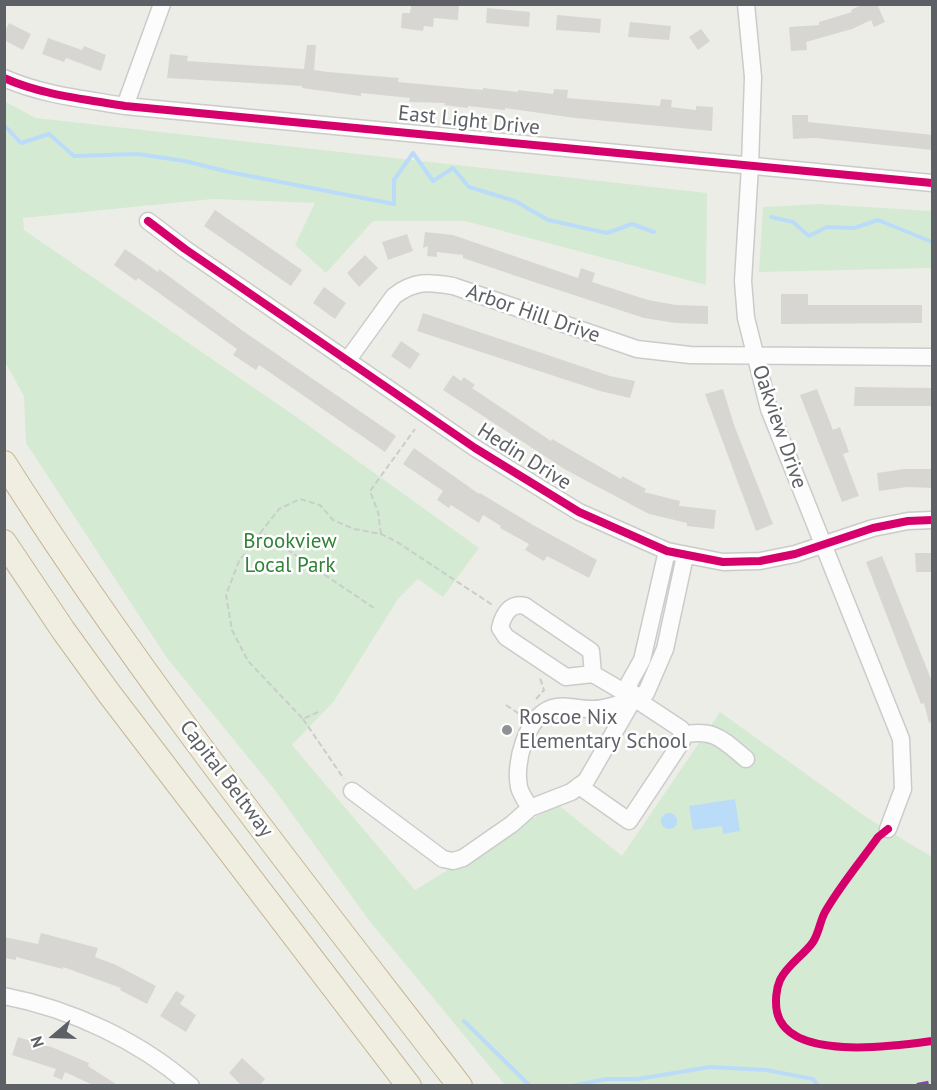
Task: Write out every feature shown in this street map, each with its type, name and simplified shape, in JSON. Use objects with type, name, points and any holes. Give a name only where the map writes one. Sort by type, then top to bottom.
[{"type":"highway","name":"Capital Beltway","points":[[4,463],[143,669],[460,1086]]},
{"type":"highway","name":"Capital Beltway","points":[[4,542],[108,692],[409,1086]]},
{"type":"street","points":[[125,106],[162,4]]},
{"type":"street","name":"Oakview Drive","points":[[746,4],[753,77],[743,281],[746,318],[769,409],[901,738],[903,789],[888,830]]},
{"type":"street","name":"East Light Drive","points":[[4,78],[21,86],[52,94],[125,106],[933,183]]},
{"type":"street","name":"Hedin Drive","points":[[148,221],[184,249],[475,448],[579,512],[667,551],[723,562],[760,561],[795,554],[873,528],[908,521],[933,520]]},
{"type":"street","name":"Arbor Hill Drive","points":[[347,361],[394,296],[404,288],[427,282],[453,286],[637,349],[690,355],[755,356]]},
{"type":"street","points":[[755,356],[933,357]]},
{"type":"street","points":[[634,698],[628,685],[642,660],[646,647],[667,551]]},
{"type":"street","points":[[530,808],[520,790],[518,759],[523,742],[540,716],[553,708],[570,707],[589,710],[604,708],[646,693],[664,649],[685,556]]},
{"type":"street","points":[[579,786],[629,821],[682,741],[681,729],[593,674],[566,677],[506,637],[500,628],[511,606],[518,604],[525,606],[591,651],[593,674]]},
{"type":"street","points":[[646,647],[664,649]]},
{"type":"street","points":[[352,791],[443,859],[453,861],[464,858],[512,824],[530,808],[571,792],[586,781],[634,698]]},
{"type":"street","points":[[681,735],[699,731],[721,738],[746,759]]},
{"type":"street","points":[[4,996],[24,1000],[81,1019],[141,1049],[173,1070],[191,1086]]},
{"type":"path","points":[[381,534],[378,512],[370,491],[415,429]]},
{"type":"path","points":[[352,791],[303,719],[248,661],[232,630],[226,595],[239,561],[279,509],[300,499],[320,505],[333,520],[354,529],[381,534],[398,542],[498,609]]},
{"type":"path","points":[[261,532],[374,608]]},
{"type":"path","points":[[537,699],[544,690],[538,670]]},
{"type":"path","points":[[506,705],[523,716]]},
{"type":"path","points":[[303,719],[320,711]]},
{"type":"green space","name":"Brookview Local Park","points":[[4,101],[36,118],[707,193],[706,285],[465,221],[373,221],[326,273],[295,245],[315,203],[213,199],[23,218],[24,230],[295,416],[479,548],[443,597],[418,579],[398,599],[334,701],[292,745],[415,890],[557,804],[622,856],[720,712],[866,817],[932,857],[932,1085],[505,1085],[368,919],[274,789],[167,658],[26,443],[24,396],[5,362]]},
{"type":"green space","points":[[818,204],[932,211],[932,268],[759,272],[763,207]]},
{"type":"water","points":[[735,799],[740,831],[723,834],[722,826],[693,830],[689,806]]},
{"type":"water","points":[[666,813],[672,813],[677,821],[675,827],[666,829],[661,824],[661,818]]},
{"type":"building","points":[[417,4],[459,5],[458,20],[434,18],[433,27],[424,26],[423,31],[401,28],[402,13],[410,13],[411,6]]},
{"type":"building","points":[[863,4],[877,4],[885,22],[874,27],[871,20],[852,29],[806,42],[807,50],[791,51],[789,27],[819,25],[819,22],[852,12],[851,10]]},
{"type":"building","points":[[487,8],[530,12],[529,27],[486,23]]},
{"type":"building","points":[[557,15],[601,19],[600,33],[556,30]]},
{"type":"building","points":[[630,22],[671,26],[669,40],[628,37]]},
{"type":"building","points":[[9,23],[31,34],[23,50],[4,40],[4,33]]},
{"type":"building","points":[[701,29],[710,41],[698,50],[689,37]]},
{"type":"building","points":[[48,38],[82,50],[84,46],[106,55],[101,71],[66,58],[64,62],[42,54]]},
{"type":"building","points":[[307,45],[316,45],[314,70],[399,78],[398,82],[483,90],[483,88],[553,94],[554,89],[568,90],[567,98],[660,106],[661,99],[672,100],[671,107],[696,110],[696,106],[713,107],[712,131],[575,118],[505,108],[505,110],[468,106],[468,108],[444,105],[445,103],[409,102],[410,98],[361,93],[361,96],[302,88],[302,86],[167,78],[170,54],[188,56],[187,61],[304,69]]},
{"type":"building","points":[[792,115],[808,115],[808,122],[933,135],[933,150],[815,138],[793,139]]},
{"type":"building","points":[[215,210],[302,270],[291,286],[204,226]]},
{"type":"building","points":[[425,232],[453,235],[578,278],[581,268],[595,273],[592,282],[648,300],[676,305],[708,306],[708,324],[675,323],[644,318],[463,258],[463,255],[437,252],[437,257],[427,256],[428,246],[423,248]]},
{"type":"building","points":[[407,234],[413,251],[388,260],[382,242]]},
{"type":"building","points":[[125,249],[158,272],[159,269],[243,331],[396,436],[385,452],[259,365],[256,370],[233,355],[237,349],[138,278],[136,281],[114,265]]},
{"type":"building","points":[[365,255],[378,268],[359,287],[347,273]]},
{"type":"building","points":[[324,287],[346,303],[335,319],[313,303]]},
{"type":"building","points":[[781,294],[808,294],[808,305],[922,305],[922,323],[781,324]]},
{"type":"building","points":[[423,313],[610,376],[635,381],[630,398],[600,391],[417,331]]},
{"type":"building","points":[[401,341],[420,354],[410,369],[391,356]]},
{"type":"building","points":[[453,375],[461,381],[464,377],[475,385],[472,388],[551,441],[552,439],[621,479],[622,476],[646,489],[644,492],[680,501],[679,506],[716,510],[714,529],[687,526],[687,523],[649,514],[566,470],[443,390]]},
{"type":"building","points":[[855,387],[933,388],[933,406],[854,406]]},
{"type":"building","points":[[723,389],[734,425],[773,524],[756,531],[705,394]]},
{"type":"building","points":[[817,389],[833,430],[840,427],[849,452],[843,454],[859,496],[842,502],[800,395]]},
{"type":"building","points":[[414,448],[479,494],[597,560],[589,578],[547,556],[544,561],[525,550],[529,544],[500,528],[501,526],[483,515],[479,523],[451,505],[449,508],[437,500],[443,491],[403,464]]},
{"type":"building","points":[[904,469],[933,469],[933,488],[907,487],[879,491],[877,473]]},
{"type":"building","points":[[915,553],[933,553],[933,572],[916,572]]},
{"type":"building","points":[[882,556],[933,684],[933,722],[929,723],[924,703],[921,704],[866,562]]},
{"type":"building","points":[[41,933],[98,948],[95,957],[156,986],[147,1004],[120,990],[121,988],[63,967],[63,969],[16,957],[16,960],[4,958],[4,937],[38,944]]},
{"type":"building","points":[[176,991],[185,996],[180,1004],[196,1015],[186,1032],[160,1016]]},
{"type":"building","points":[[18,1037],[54,1048],[89,1063],[88,1066],[119,1086],[95,1086],[65,1072],[62,1080],[53,1076],[56,1069],[12,1055]]},
{"type":"building","points":[[242,1058],[265,1079],[259,1086],[242,1086],[229,1073]]},
{"type":"waterway","points":[[4,125],[21,143],[49,134],[74,156],[137,154],[185,161],[229,172],[394,204],[394,180],[413,153],[433,181],[453,168],[469,187],[515,201],[548,220],[607,233],[632,224],[654,232]]},
{"type":"waterway","points":[[771,217],[793,222],[809,236],[827,227],[854,228],[878,220],[932,242]]},
{"type":"waterway","points":[[464,1021],[530,1086]]},
{"type":"waterway","points":[[571,1086],[607,1079],[638,1079],[710,1067],[766,1070],[813,1079],[818,1086]]},
{"type":"marked path","points":[[917,1086],[932,1083]]},
{"type":"cycle path","points":[[4,78],[48,92],[125,106],[932,183]]},
{"type":"cycle path","points":[[148,221],[185,249],[475,448],[579,512],[667,551],[723,562],[760,561],[795,554],[873,528],[908,521],[932,520]]},
{"type":"cycle path","points":[[888,829],[878,837],[837,893],[825,912],[813,942],[783,975],[777,991],[777,1012],[785,1028],[801,1038],[821,1044],[870,1047],[932,1041]]},
{"type":"place","name":"Roscoe Nix Elementary School","points":[[507,730]]}]
